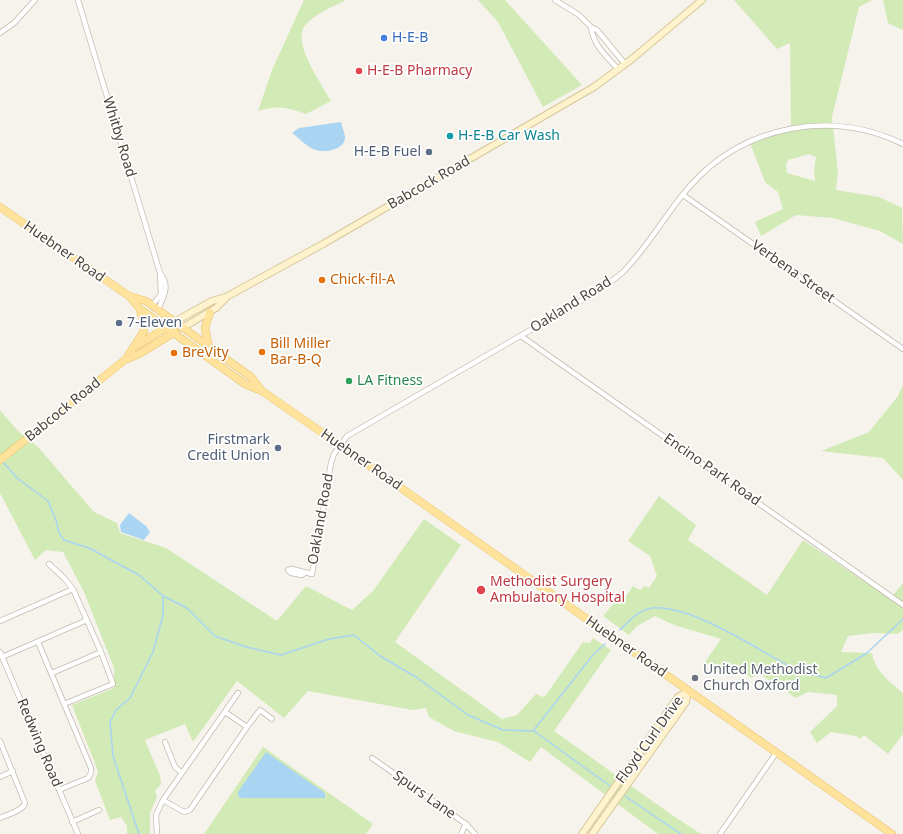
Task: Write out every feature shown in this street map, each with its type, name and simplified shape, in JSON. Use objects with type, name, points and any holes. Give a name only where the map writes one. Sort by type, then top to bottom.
[{"type":"main road","name":"Babcock Road","points":[[0,460],[126,359],[134,347],[174,322],[212,302],[226,298],[323,244],[594,88],[618,70],[702,0]]},
{"type":"main road","name":"Huebner Road","points":[[0,207],[129,296],[140,309],[165,328],[245,384],[262,391],[340,444],[892,834]]},
{"type":"main road","name":"Huebner Road","points":[[129,296],[146,301],[209,348],[252,377],[262,391]]},
{"type":"main road","name":"Babcock Road","points":[[126,359],[139,354],[210,312],[226,298]]},
{"type":"main road","points":[[134,347],[144,331],[140,309]]},
{"type":"main road","points":[[209,348],[205,328],[210,312]]},
{"type":"main road","name":"Floyd Curl Drive","points":[[582,834],[678,697],[688,691]]},
{"type":"main road","name":"Floyd Curl Drive","points":[[592,834],[686,702],[688,691]]},
{"type":"main road","points":[[625,773],[633,776]]},
{"type":"street","points":[[0,33],[14,23],[35,0]]},
{"type":"street","name":"Whitby Road","points":[[78,0],[160,273],[161,294],[152,306]]},
{"type":"street","points":[[555,0],[579,15],[590,27],[597,30],[625,64]]},
{"type":"street","points":[[590,27],[597,45],[618,70]]},
{"type":"street","name":"Oakland Road","points":[[305,573],[312,574],[331,463],[340,444],[350,434],[586,298],[623,272],[644,248],[683,195],[706,170],[738,148],[759,138],[793,128],[810,125],[846,126],[869,131],[903,144]]},
{"type":"street","name":"Verbena Street","points":[[683,195],[903,349]]},
{"type":"street","name":"Whitby Road","points":[[158,310],[166,291],[164,278],[160,273]]},
{"type":"street","name":"Encino Park Road","points":[[521,336],[903,605]]},
{"type":"street","points":[[49,564],[73,589],[101,652],[113,684],[64,704]]},
{"type":"street","points":[[0,621],[73,589]]},
{"type":"street","points":[[1,654],[38,642],[87,620]]},
{"type":"street","points":[[38,642],[91,768],[91,773],[88,778],[59,790]]},
{"type":"street","points":[[52,673],[101,652]]},
{"type":"street","name":"Redwing Road","points":[[1,654],[78,834]]},
{"type":"street","points":[[157,834],[156,815],[163,800],[238,693]]},
{"type":"street","points":[[163,800],[184,812],[190,810],[260,710],[272,719]]},
{"type":"street","points":[[225,712],[247,727]]},
{"type":"street","points":[[0,741],[25,799],[25,805],[0,818]]},
{"type":"street","points":[[165,742],[175,767],[182,773]]},
{"type":"street","points":[[720,834],[776,753]]},
{"type":"street","name":"Spurs Lane","points":[[372,758],[466,824],[475,834]]},
{"type":"street","points":[[0,777],[13,771]]},
{"type":"street","points":[[72,822],[99,810]]},
{"type":"street","points":[[462,834],[466,824]]},
{"type":"green space","points":[[304,0],[346,0],[313,18],[304,27],[302,34],[302,43],[305,54],[331,101],[306,114],[277,107],[258,111],[272,70]]},
{"type":"green space","points":[[478,0],[505,0],[582,85],[543,107],[498,22]]},
{"type":"green space","points":[[734,0],[872,0],[859,7],[832,117],[838,173],[836,190],[879,197],[902,208],[903,244],[880,231],[833,218],[796,215],[761,236],[755,222],[783,209],[778,192],[765,182],[750,143],[791,130],[790,43],[777,49]],"holes":[[[809,154],[816,157],[814,170],[815,181],[787,173],[786,164],[788,160]]]},
{"type":"green space","points":[[883,0],[903,0],[903,30],[888,23]]},
{"type":"green space","points":[[903,385],[903,480],[883,458],[821,451],[869,432],[898,396]]},
{"type":"green space","points":[[0,410],[17,430],[38,447],[94,512],[117,523],[120,533],[166,548],[277,621],[306,586],[352,610],[373,591],[424,519],[461,545],[395,642],[502,719],[517,715],[536,694],[543,697],[546,695],[583,642],[590,643],[593,638],[611,650],[554,731],[701,834],[658,834],[541,747],[530,762],[498,742],[454,731],[429,717],[426,708],[413,710],[308,691],[284,718],[237,681],[193,742],[185,724],[145,740],[160,776],[161,784],[155,791],[157,797],[150,813],[150,834],[127,834],[127,826],[121,817],[110,820],[95,781],[98,771],[72,705],[114,688],[114,668],[84,592],[63,552],[46,550],[35,560],[0,493]]},
{"type":"green space","points":[[659,496],[696,525],[688,540],[767,595],[803,540],[890,599],[903,583],[903,630],[897,634],[874,633],[848,636],[841,652],[872,653],[876,665],[880,671],[903,693],[903,734],[888,754],[864,735],[860,739],[856,736],[831,732],[817,743],[810,732],[837,706],[837,695],[808,692],[796,698],[760,674],[751,678],[730,663],[721,675],[705,662],[721,639],[674,625],[655,616],[637,626],[629,635],[603,616],[622,594],[626,596],[633,586],[640,590],[645,586],[649,588],[657,576],[650,556],[628,541]]},
{"type":"green space","points":[[263,747],[373,824],[366,834],[204,834]]},
{"type":"water","points":[[341,122],[345,136],[344,142],[334,150],[320,151],[313,149],[292,133],[299,128]]},
{"type":"water","points":[[129,513],[146,526],[150,532],[144,540],[121,532],[120,525]]},
{"type":"water","points":[[266,752],[325,793],[325,798],[241,798],[238,796],[238,792]]},
{"type":"waterway","points":[[2,461],[17,478],[48,501],[56,520],[59,533],[64,540],[89,548],[139,575],[163,596],[187,608],[215,636],[246,647],[281,655],[329,639],[354,635],[380,656],[416,677],[468,715],[503,730],[533,731],[592,656],[605,644]]},
{"type":"waterway","points":[[139,834],[113,756],[110,722],[116,710],[130,698],[153,652],[163,615],[163,596]]},
{"type":"waterway","points":[[620,630],[634,616],[648,609],[668,609],[686,613],[724,630],[795,669],[826,678],[867,653],[903,619]]},
{"type":"waterway","points":[[534,731],[610,786]]},
{"type":"waterway","points":[[625,796],[681,834]]},
{"type":"place","name":"H-E-B","points":[[384,38]]},
{"type":"place","name":"H-E-B Pharmacy","points":[[359,71]]},
{"type":"place","name":"H-E-B Car Wash","points":[[450,136]]},
{"type":"place","name":"H-E-B Fuel","points":[[429,152]]},
{"type":"place","name":"Chick-fil-A","points":[[322,280]]},
{"type":"place","name":"7-Eleven","points":[[119,323]]},
{"type":"place","name":"Bill Miller Bar-B-Q","points":[[262,352]]},
{"type":"place","name":"BreVity","points":[[174,353]]},
{"type":"place","name":"LA Fitness","points":[[349,381]]},
{"type":"place","name":"Firstmark Credit Union","points":[[278,448]]},
{"type":"place","name":"Methodist Surgery Ambulatory Hospital","points":[[481,590]]},
{"type":"place","name":"United Methodist Church Oxford","points":[[695,678]]}]
